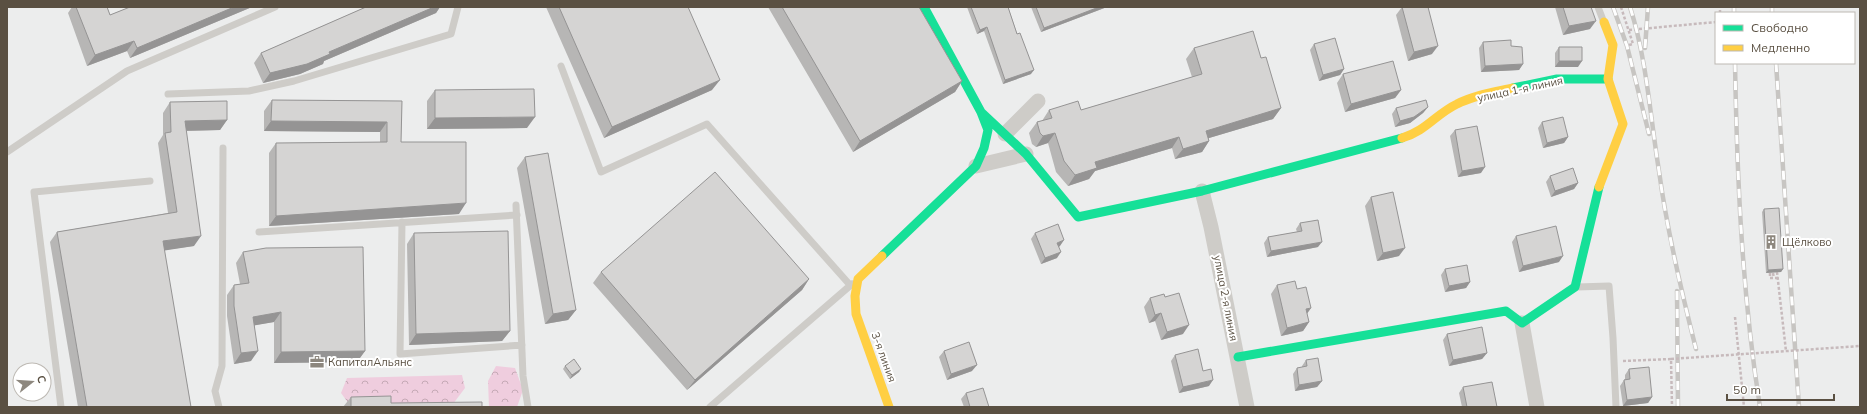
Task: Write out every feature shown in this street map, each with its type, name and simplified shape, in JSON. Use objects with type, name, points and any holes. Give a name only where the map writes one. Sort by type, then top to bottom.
[{"type":"street","points":[[858,279],[976,166],[984,148],[988,130],[981,112],[924,7]]},
{"type":"street","points":[[1522,323],[1575,287],[1601,181],[1623,124],[1608,79],[1613,45],[1604,22]]},
{"type":"street","name":"улица 1-я линия","points":[[1026,154],[1078,217],[1202,190],[1414,134],[1456,104],[1486,94],[1557,79],[1608,79]]},
{"type":"street","points":[[1005,134],[1038,101]]},
{"type":"street","points":[[981,112],[1026,154]]},
{"type":"street","points":[[976,166],[1026,154]]},
{"type":"street","name":"улица 2-я линия","points":[[1202,190],[1238,357],[1247,407]]},
{"type":"street","name":"3-я линия","points":[[858,279],[854,296],[856,314],[889,407]]},
{"type":"street","points":[[1238,357],[1506,311],[1522,323],[1537,407]]},
{"type":"lane","points":[[7,152],[127,71],[275,7]]},
{"type":"lane","points":[[168,94],[249,91],[294,81],[451,34],[458,7]]},
{"type":"lane","points":[[1598,7],[1604,22]]},
{"type":"lane","points":[[561,66],[601,172],[707,124],[850,285]]},
{"type":"lane","points":[[219,407],[216,391],[222,366],[223,148]]},
{"type":"lane","points":[[61,407],[34,192],[150,181]]},
{"type":"lane","points":[[516,205],[523,376],[528,407]]},
{"type":"lane","points":[[259,232],[517,215]]},
{"type":"lane","points":[[402,222],[400,354],[522,345]]},
{"type":"lane","points":[[710,407],[858,279]]},
{"type":"lane","points":[[1575,287],[1609,286],[1616,407]]},
{"type":"path","points":[[1629,30],[1715,22]]},
{"type":"path","points":[[1777,272],[1776,278],[1786,351]]},
{"type":"path","points":[[1772,273],[1776,278]]},
{"type":"path","points":[[1735,317],[1744,407]]},
{"type":"path","points":[[1614,361],[1671,359],[1860,346]]},
{"type":"path","points":[[1671,359],[1672,407]]},
{"type":"green space","points":[[496,366],[515,368],[523,390],[517,407],[489,407],[488,381]]},
{"type":"green space","points":[[462,375],[465,388],[453,404],[349,404],[341,393],[347,378]]},
{"type":"building","points":[[76,7],[107,7],[110,15],[130,7],[234,7],[137,48],[134,41],[95,55]]},
{"type":"building","points":[[366,7],[434,7],[329,52],[330,54],[307,64],[270,73],[261,53]]},
{"type":"building","points":[[559,7],[688,7],[720,80],[612,127]]},
{"type":"building","points":[[782,7],[919,7],[962,81],[860,141]]},
{"type":"building","points":[[971,7],[1008,7],[1017,34],[1020,33],[1034,70],[1005,80],[987,27],[980,30]]},
{"type":"building","points":[[1036,7],[1099,7],[1044,28]]},
{"type":"building","points":[[1402,7],[1428,7],[1438,46],[1414,52]]},
{"type":"building","points":[[1563,7],[1591,7],[1596,21],[1569,26]]},
{"type":"building","points":[[1253,31],[1261,58],[1266,57],[1281,108],[1206,131],[1209,141],[1183,149],[1179,137],[1095,162],[1097,168],[1075,175],[1064,161],[1055,133],[1043,136],[1040,133],[1037,122],[1052,118],[1049,110],[1078,101],[1081,110],[1202,74],[1194,48]]},
{"type":"building","points":[[1335,38],[1344,69],[1323,75],[1314,44]]},
{"type":"building","points":[[1511,40],[1511,46],[1522,47],[1523,64],[1485,66],[1483,42]]},
{"type":"building","points":[[1559,47],[1582,47],[1582,61],[1559,61]]},
{"type":"building","points":[[1393,61],[1401,90],[1351,104],[1343,74]]},
{"type":"building","points":[[534,89],[535,117],[435,118],[435,90]]},
{"type":"building","points":[[272,100],[402,101],[401,142],[466,142],[466,203],[276,216],[276,143],[387,142],[387,122],[271,121]]},
{"type":"building","points":[[1426,100],[1428,107],[1414,117],[1400,121],[1396,108]]},
{"type":"building","points":[[227,101],[227,120],[185,121],[201,236],[163,241],[191,407],[87,407],[57,232],[177,212],[165,133],[171,132],[170,102]]},
{"type":"building","points":[[1563,117],[1568,137],[1547,143],[1542,122]]},
{"type":"building","points":[[1477,126],[1485,167],[1462,171],[1455,130]]},
{"type":"building","points":[[548,153],[576,310],[553,314],[525,157]]},
{"type":"building","points":[[1573,168],[1578,183],[1555,191],[1550,176]]},
{"type":"building","points":[[715,172],[809,279],[695,380],[601,272]]},
{"type":"building","points":[[1393,192],[1405,248],[1383,253],[1371,197]]},
{"type":"building","name":"Щёлково","points":[[1779,208],[1783,269],[1768,270],[1764,209]]},
{"type":"building","points":[[1318,220],[1322,242],[1271,251],[1268,237],[1302,231],[1300,223]]},
{"type":"building","points":[[1058,224],[1064,240],[1057,243],[1061,252],[1045,258],[1035,233]]},
{"type":"building","points":[[1556,226],[1563,256],[1523,266],[1516,236]]},
{"type":"building","points":[[508,231],[510,331],[416,334],[414,233]]},
{"type":"building","points":[[363,247],[365,351],[281,352],[281,312],[253,317],[258,351],[241,353],[234,306],[234,285],[249,283],[243,252],[266,248]]},
{"type":"building","points":[[1467,265],[1470,282],[1449,286],[1445,269]]},
{"type":"building","points":[[1295,281],[1297,289],[1306,287],[1311,308],[1306,309],[1309,322],[1287,328],[1277,285]]},
{"type":"building","points":[[1179,293],[1189,325],[1167,332],[1161,313],[1155,315],[1150,298],[1164,294],[1165,297]]},
{"type":"building","points":[[1482,327],[1487,353],[1453,360],[1447,334]]},
{"type":"building","points":[[969,342],[977,365],[951,374],[944,351]]},
{"type":"building","points":[[1198,349],[1203,371],[1211,369],[1213,380],[1183,387],[1175,355]]},
{"type":"building","points":[[1318,358],[1322,381],[1299,385],[1297,368],[1307,366],[1306,360]]},
{"type":"building","points":[[574,359],[581,369],[572,375],[565,366]]},
{"type":"building","points":[[1649,367],[1652,397],[1627,400],[1624,380],[1630,379],[1629,369]]},
{"type":"building","points":[[1492,382],[1497,407],[1467,407],[1463,387]]},
{"type":"building","points":[[983,388],[989,407],[970,407],[966,393]]},
{"type":"building","points":[[391,396],[391,403],[482,402],[482,407],[351,407],[351,397]]},
{"type":"railway","points":[[1613,7],[1627,46],[1649,134]]},
{"type":"railway","points":[[1630,7],[1636,27],[1644,68],[1670,238],[1696,349]]},
{"type":"railway","points":[[1645,48],[1648,7]]},
{"type":"railway","points":[[1734,7],[1734,12]]},
{"type":"railway","points":[[1772,7],[1772,12]]},
{"type":"railway","points":[[1735,64],[1739,193],[1745,279],[1760,407]]},
{"type":"railway","points":[[1776,64],[1799,407]]},
{"type":"railway","points":[[1677,291],[1678,407]]},
{"type":"traffic: fast","points":[[882,256],[976,166],[984,148],[988,130],[981,112],[924,7]]},
{"type":"traffic: fast","points":[[1513,88],[1557,79],[1608,79]]},
{"type":"traffic: fast","points":[[981,112],[1026,154],[1078,217],[1202,191],[1402,138]]},
{"type":"traffic: fast","points":[[1238,357],[1506,311],[1522,323],[1575,287],[1599,187]]},
{"type":"traffic: slow","points":[[1599,187],[1623,124],[1608,79],[1613,45],[1604,22]]},
{"type":"traffic: slow","points":[[1402,138],[1418,131],[1450,108],[1470,98],[1513,88]]},
{"type":"traffic: slow","points":[[882,256],[858,279],[855,296],[856,314],[889,407]]},
{"type":"place","name":"Щёлково","points":[[1771,242]]},
{"type":"place","name":"КапиталАльянс","points":[[317,362]]}]
